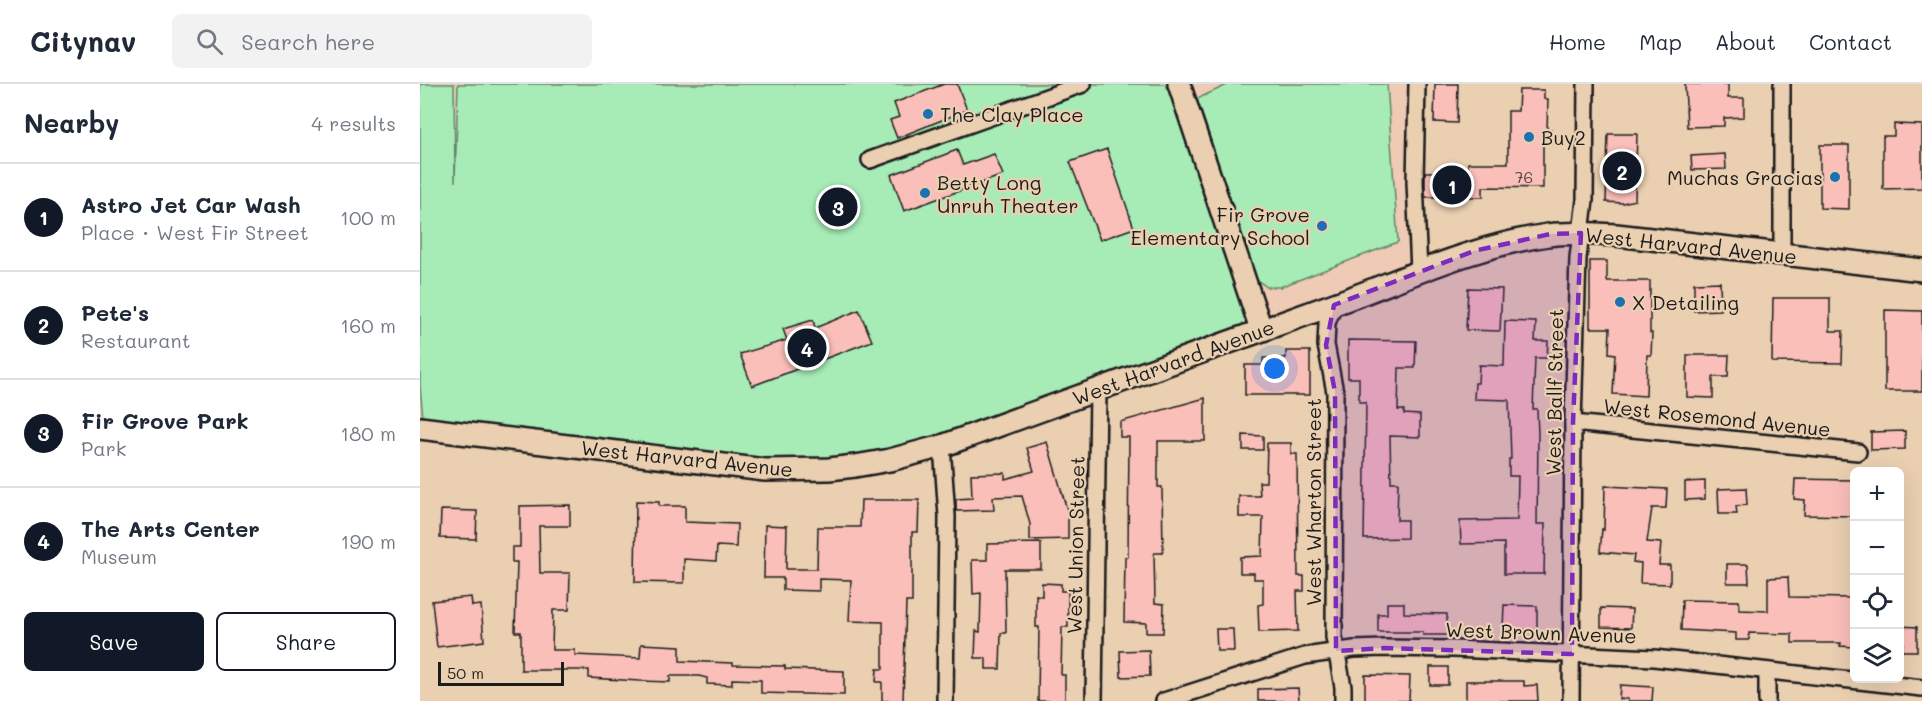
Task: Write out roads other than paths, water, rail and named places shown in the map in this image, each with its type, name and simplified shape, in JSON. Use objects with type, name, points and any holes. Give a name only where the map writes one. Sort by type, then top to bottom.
[{"type":"main road","points":[[1179,84],[1262,329]]},
{"type":"main road","name":"West Harvard Avenue","points":[[420,428],[765,470],[829,469],[890,460],[942,446],[1419,271],[1501,244],[1550,234],[1581,233],[1657,238],[1922,270]]},
{"type":"street","points":[[870,160],[1083,84]]},
{"type":"street","points":[[1417,84],[1415,182],[1419,271]]},
{"type":"street","name":"West Ballf Street","points":[[1571,701],[1573,423],[1578,258],[1585,200],[1586,84]]},
{"type":"street","points":[[1782,84],[1782,254]]},
{"type":"street","name":"West Wharton Street","points":[[1334,304],[1327,323],[1326,345],[1335,392],[1334,637],[1343,687],[1343,701]]},
{"type":"street","name":"West Union Street","points":[[1094,701],[1098,389]]},
{"type":"street","name":"West Rosemond Avenue","points":[[1573,423],[1858,452]]},
{"type":"street","points":[[942,446],[946,516],[945,701]]},
{"type":"street","name":"West Brown Avenue","points":[[1164,701],[1305,657],[1336,651],[1384,648],[1654,658],[1922,688]]},
{"type":"street","points":[[1767,671],[1767,701]]},
{"type":"place","name":"The Clay Place","points":[[928,114]]},
{"type":"place","name":"Buy2","points":[[1529,137]]},
{"type":"place","name":"Pete's","points":[[1622,171]]},
{"type":"place","name":"Muchas Gracias","points":[[1835,177]]},
{"type":"place","name":"Astro Jet Car Wash","points":[[1452,185]]},
{"type":"place","name":"Betty Long Unruh Theater","points":[[925,193]]},
{"type":"place","name":"Fir Grove Park","points":[[838,207]]},
{"type":"place","name":"Fir Grove Elementary School","points":[[1322,226]]},
{"type":"place","name":"X Detailing","points":[[1620,302]]},
{"type":"place","name":"The Arts Center","points":[[807,348]]}]
